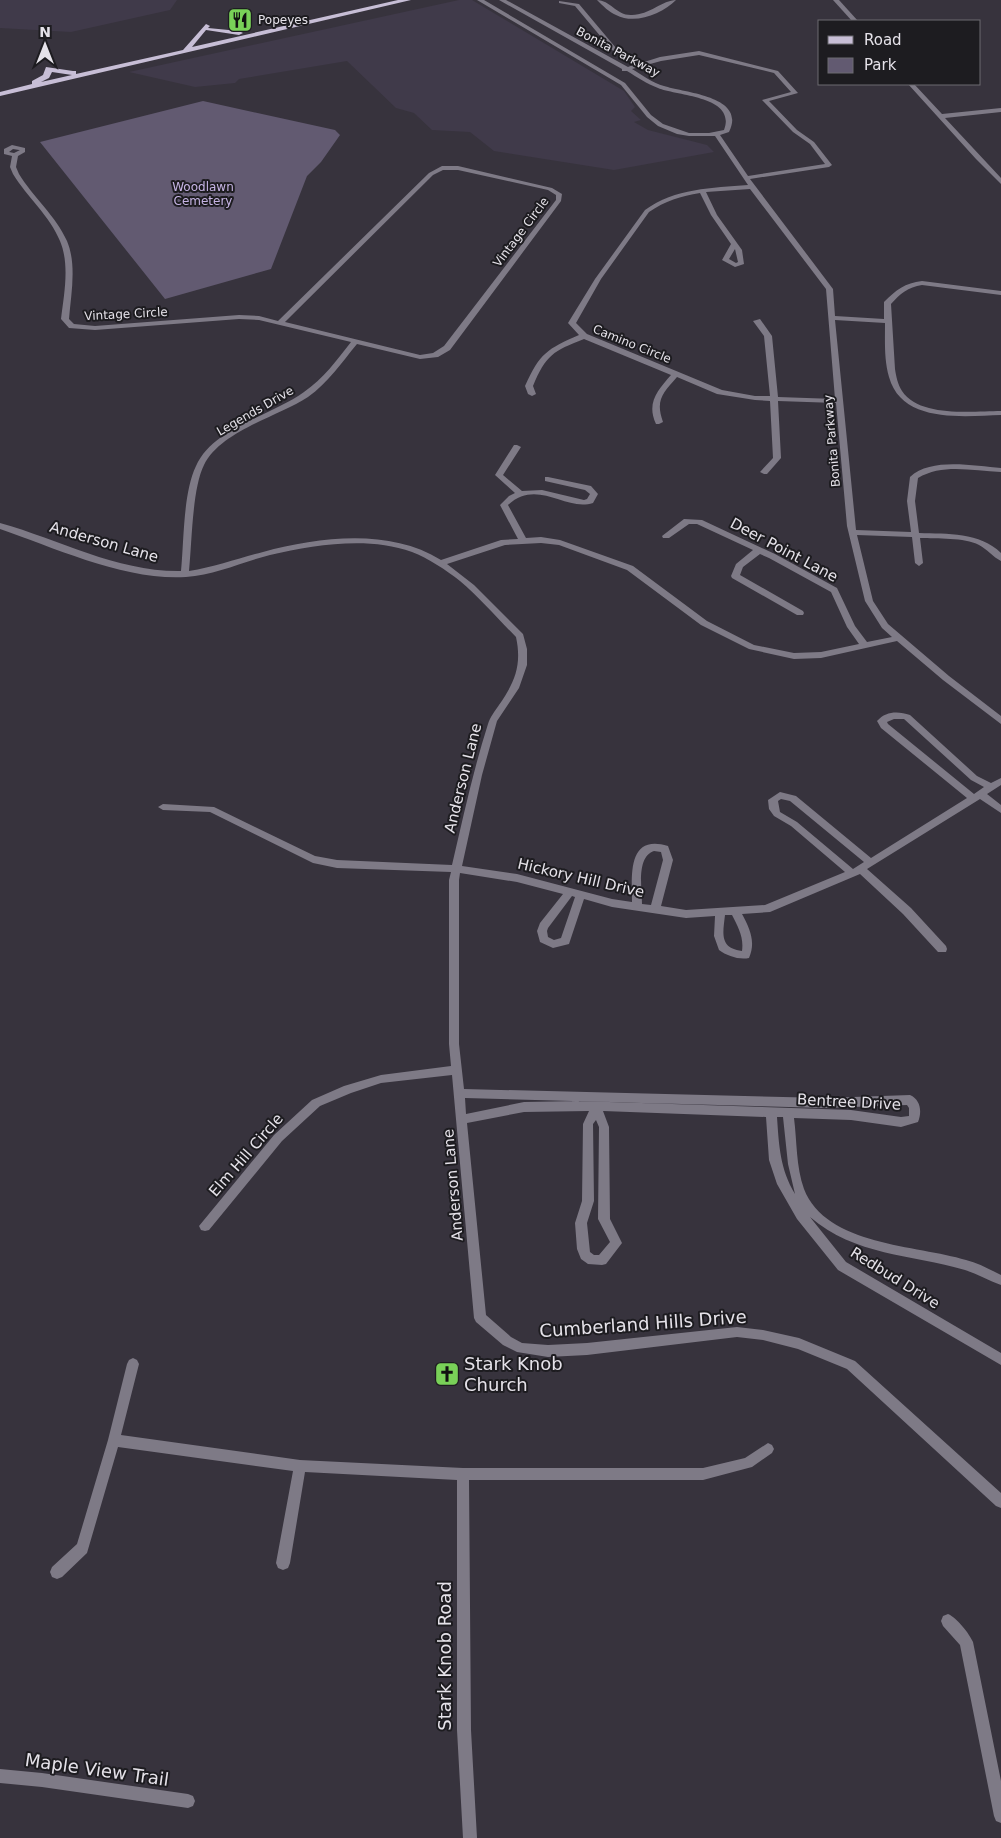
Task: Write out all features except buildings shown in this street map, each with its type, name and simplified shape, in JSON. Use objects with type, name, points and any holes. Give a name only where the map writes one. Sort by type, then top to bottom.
[{"type":"main road","points":[[0,94],[407,0]]},
{"type":"main road","points":[[186,50],[208,28],[231,34],[266,32]]},
{"type":"main road","points":[[29,87],[46,76],[50,69],[67,73],[93,72]]},
{"type":"street","name":"Bonita Parkway","points":[[480,0],[611,76],[634,94],[654,121],[681,132],[706,136],[717,135],[727,131],[730,123],[726,111],[714,100],[660,87],[502,0]]},
{"type":"street","points":[[600,0],[619,15],[626,17],[654,11],[664,7],[673,0]]},
{"type":"street","points":[[836,0],[854,20]]},
{"type":"street","points":[[561,2],[577,5],[614,49],[637,66]]},
{"type":"street","points":[[611,76],[660,59],[699,53],[776,72],[796,93],[765,100],[795,131],[812,143],[829,165],[747,178]]},
{"type":"street","points":[[912,85],[942,116],[981,163],[1001,182]]},
{"type":"street","points":[[942,116],[1001,110]]},
{"type":"street","name":"Bonita Parkway","points":[[717,135],[752,187],[829,289],[853,532],[869,601],[885,626],[1001,721]]},
{"type":"street","name":"Vintage Circle","points":[[3,154],[15,155],[13,166],[16,174],[59,231],[66,247],[68,261],[65,319],[68,324],[78,327],[95,328],[239,317],[268,319],[420,357],[435,355],[447,348],[559,200],[559,194],[550,189],[458,168],[437,170],[281,322]]},
{"type":"street","name":"Camino Circle","points":[[752,187],[672,197],[655,204],[647,211],[598,279],[572,322],[584,336],[720,392],[755,398],[840,401]]},
{"type":"street","points":[[703,192],[714,215],[734,244]]},
{"type":"street","points":[[1001,293],[922,283],[911,284],[900,289],[887,304],[893,379],[903,398],[916,406],[936,412],[1001,413]]},
{"type":"street","points":[[832,318],[888,321]]},
{"type":"street","points":[[756,321],[768,336],[774,399],[777,458],[764,472]]},
{"type":"street","points":[[532,394],[529,386],[539,361],[554,349],[584,336]]},
{"type":"street","name":"Legends Drive","points":[[185,574],[196,480],[201,464],[206,456],[224,440],[306,395],[356,342]]},
{"type":"street","points":[[659,422],[654,410],[657,397],[676,374]]},
{"type":"street","points":[[517,447],[499,475],[521,494]]},
{"type":"street","points":[[919,563],[911,501],[914,477],[923,470],[936,468],[1001,470]]},
{"type":"street","points":[[522,539],[504,505],[508,500],[521,494],[540,492],[584,503],[590,500],[594,494],[588,488],[548,480]]},
{"type":"street","name":"Deer Point Lane","points":[[666,536],[687,520],[692,520],[759,550],[834,590],[851,627],[865,646]]},
{"type":"street","name":"Anderson Lane","points":[[0,526],[116,564],[162,574],[185,574],[278,551],[329,544],[373,542],[415,550],[456,574],[520,636],[523,649],[523,665],[515,688],[493,721],[477,775],[454,880],[454,1044],[480,1318]]},
{"type":"street","points":[[853,532],[953,537],[978,541],[991,548],[1001,558]]},
{"type":"street","points":[[439,564],[504,542],[522,539],[560,543],[630,568],[704,623],[752,647],[794,656],[821,655],[899,638]]},
{"type":"street","points":[[759,550],[739,566],[735,576],[800,613]]},
{"type":"street","points":[[991,787],[974,778],[907,718],[901,715],[886,717],[882,721],[884,726],[977,796],[1001,810]]},
{"type":"street","name":"Hickory Hill Drive","points":[[163,807],[211,809],[249,826],[310,858],[338,864],[456,868],[517,878],[637,907],[686,914],[766,909],[857,871],[1001,781]]},
{"type":"street","points":[[871,863],[792,798],[777,797],[773,804],[777,814],[794,824],[907,910],[942,949]]},
{"type":"street","points":[[637,907],[639,855],[645,848],[656,846],[665,849],[668,860],[655,910]]},
{"type":"street","points":[[570,892],[544,926],[544,939],[553,944],[565,941],[581,895]]},
{"type":"street","points":[[721,912],[718,934],[722,947],[732,954],[745,955],[750,946],[735,911]]},
{"type":"street","name":"Elm Hill Circle","points":[[205,1226],[278,1138],[316,1103],[348,1089],[381,1078],[456,1070]]},
{"type":"street","name":"Bentree Drive","points":[[459,1093],[825,1103],[910,1100],[915,1107],[914,1119],[901,1122],[851,1115],[771,1114],[596,1107],[524,1107],[462,1120]]},
{"type":"street","points":[[596,1107],[604,1126],[604,1219],[616,1243],[602,1260],[592,1260],[585,1255],[581,1231],[581,1223],[588,1201],[588,1124],[596,1107]]},
{"type":"street","name":"Redbud Drive","points":[[771,1114],[775,1160],[783,1184],[801,1215],[842,1266],[1001,1359]]},
{"type":"street","name":"Redbud Drive","points":[[788,1114],[795,1177],[801,1196],[818,1218],[845,1235],[890,1249],[966,1265],[1001,1280]]},
{"type":"street","name":"Cumberland Hills Drive","points":[[480,1318],[507,1341],[521,1348],[548,1351],[587,1349],[737,1332],[763,1335],[799,1344],[851,1365],[1001,1502]]},
{"type":"street","points":[[57,1572],[82,1548],[134,1364]]},
{"type":"street","points":[[114,1440],[300,1466],[462,1474],[702,1474],[748,1463],[768,1449]]},
{"type":"street","points":[[283,1563],[300,1466]]},
{"type":"street","name":"Stark Knob Road","points":[[462,1474],[464,1730],[470,1838]]},
{"type":"street","points":[[948,1621],[966,1642],[1001,1816]]},
{"type":"street","name":"Maple View Trail","points":[[0,1776],[188,1801]]},
{"type":"shaded area","points":[[0,0],[177,0],[170,10],[71,32],[0,28]]},
{"type":"shaded area","points":[[459,0],[472,0],[624,91],[635,107],[631,111],[641,120],[634,122],[648,130],[707,145],[714,152],[614,170],[494,151],[470,132],[432,130],[414,113],[396,108],[347,61],[239,79],[235,83],[195,87],[129,72]]},
{"type":"green space","name":"Woodlawn Cemetery","points":[[203,101],[335,130],[340,135],[321,162],[307,176],[271,269],[165,299],[40,142]]},
{"type":"place","name":"Popeyes","points":[[240,20]]},
{"type":"place","name":"Stark Knob Church","points":[[447,1374]]}]
